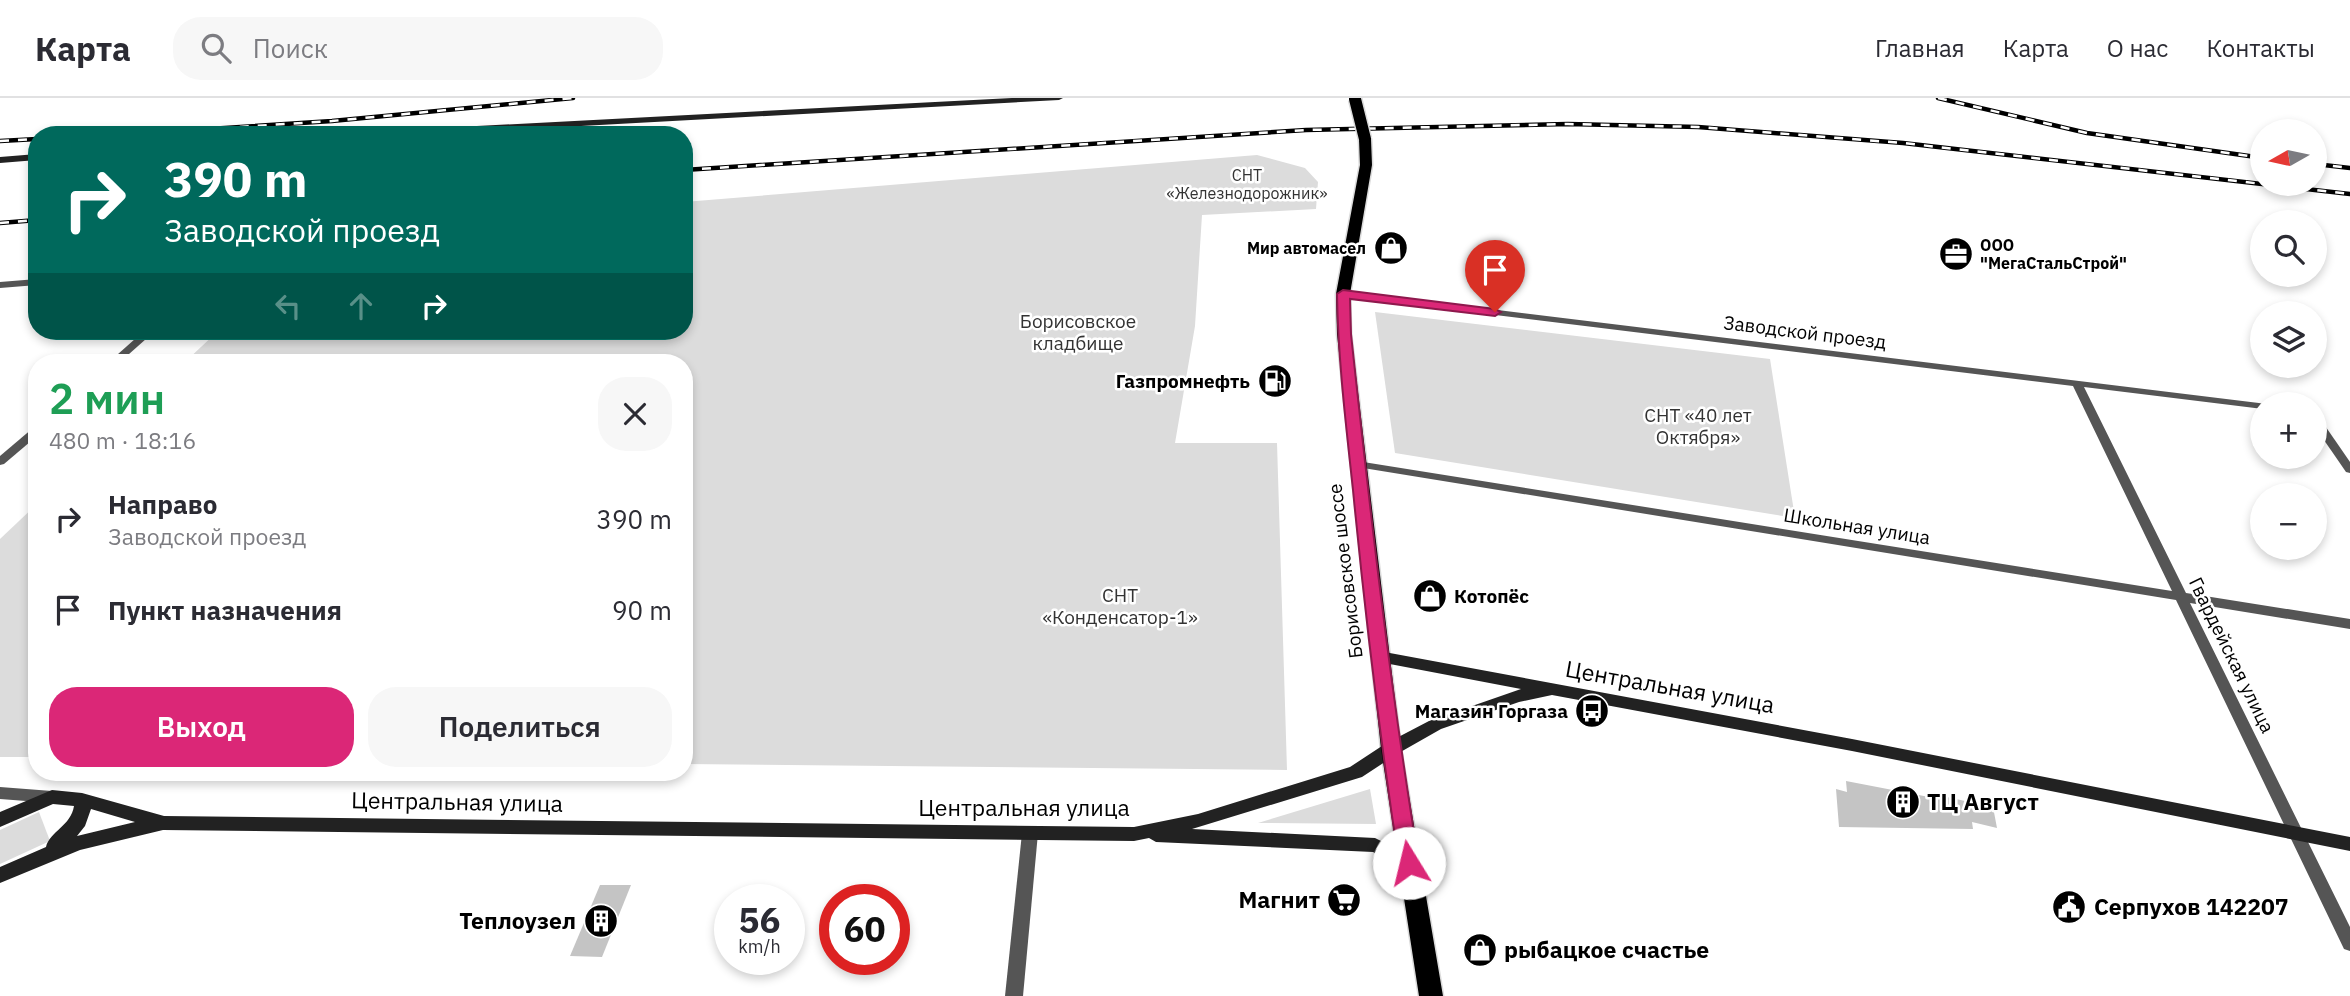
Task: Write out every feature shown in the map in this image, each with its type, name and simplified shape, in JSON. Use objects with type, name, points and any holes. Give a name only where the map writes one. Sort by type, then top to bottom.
[{"type":"main road","name":"Борисовское шоссе","points":[[1355,99],[1365,139],[1366,165],[1343,294],[1344,334],[1391,749],[1431,996]]},
{"type":"street","points":[[532,126],[1059,98]]},
{"type":"street","points":[[0,160],[28,158]]},
{"type":"street","points":[[0,285],[28,283]]},
{"type":"street","name":"Заводской проезд","points":[[1343,294],[2250,404]]},
{"type":"street","points":[[123,354],[140,340]]},
{"type":"street","name":"Гвардейская улица","points":[[2077,383],[2350,944]]},
{"type":"street","points":[[2327,436],[2350,470]]},
{"type":"street","points":[[0,463],[28,438]]},
{"type":"street","name":"Школьная улица","points":[[1357,464],[2350,624]]},
{"type":"street","points":[[1379,657],[1553,689]]},
{"type":"street","name":"Центральная улица","points":[[0,876],[48,852],[101,835],[163,822],[1134,834],[1198,821],[1356,772],[1435,725],[1517,696],[1553,689],[1852,745],[2350,844]]},
{"type":"street","points":[[0,793],[82,800],[163,822]]},
{"type":"street","points":[[0,820],[52,797]]},
{"type":"street","points":[[48,852],[70,834],[80,820],[82,800]]},
{"type":"street","points":[[1014,996],[1030,833]]},
{"type":"street","points":[[1134,834],[1375,845],[1409,863]]},
{"type":"green space","points":[[1257,155],[1305,168],[1318,182],[1316,209],[1202,215],[1195,326],[1175,443],[1277,443],[1287,770],[693,764],[693,354],[194,354],[208,340],[693,340],[693,201]]},
{"type":"green space","name":"СНТ «40 лет Октября»","points":[[1375,312],[1770,359],[1795,518],[1395,453]]},
{"type":"green space","points":[[28,513],[28,757],[0,757],[0,539]]},
{"type":"green space","points":[[1370,789],[1376,824],[1258,823]]},
{"type":"green space","points":[[39,812],[50,841],[0,864],[0,830]]},
{"type":"building","name":"ТЦ Август","points":[[1846,781],[1929,797],[1928,793],[1993,807],[1997,828],[1972,822],[1973,829],[1839,827],[1836,789],[1847,792]]},
{"type":"building","name":"Теплоузел","points":[[600,885],[631,885],[602,957],[570,956]]},
{"type":"railway","points":[[254,126],[573,98]]},
{"type":"railway","points":[[1938,98],[2087,133],[2250,156]]},
{"type":"railway","points":[[693,169],[1306,130],[1568,124],[1698,127],[1903,143],[2350,194]]},
{"type":"railway","points":[[0,141],[28,139]]},
{"type":"railway","points":[[2328,165],[2350,168]]},
{"type":"railway","points":[[0,223],[28,221]]},
{"type":"place","name":"Мир автомасел","points":[[1391,248]]},
{"type":"place","name":"ООО \"МегаСтальСтрой\"","points":[[1956,254]]},
{"type":"place","name":"Газпромнефть","points":[[1275,381]]},
{"type":"place","name":"Котопёс","points":[[1430,596]]},
{"type":"place","name":"Магазин Горгаза","points":[[1592,711]]},
{"type":"place","name":"ТЦ Август","points":[[1903,802]]},
{"type":"place","name":"Магнит","points":[[1344,900]]},
{"type":"place","name":"Серпухов 142207","points":[[2069,907]]},
{"type":"place","name":"Теплоузел","points":[[601,921]]},
{"type":"place","name":"рыбацкое счастье","points":[[1480,950]]},
{"type":"route","points":[[1409,863],[1391,749],[1366,548],[1344,334],[1343,294],[1495,312]]},
{"type":"park label","name":"СНТ «Железнодорожник»","points":[[1247,184]]},
{"type":"park label","name":"Борисовское кладбище","points":[[1078,332]]},
{"type":"park label","name":"СНТ «Конденсатор-1»","points":[[1120,606]]}]
